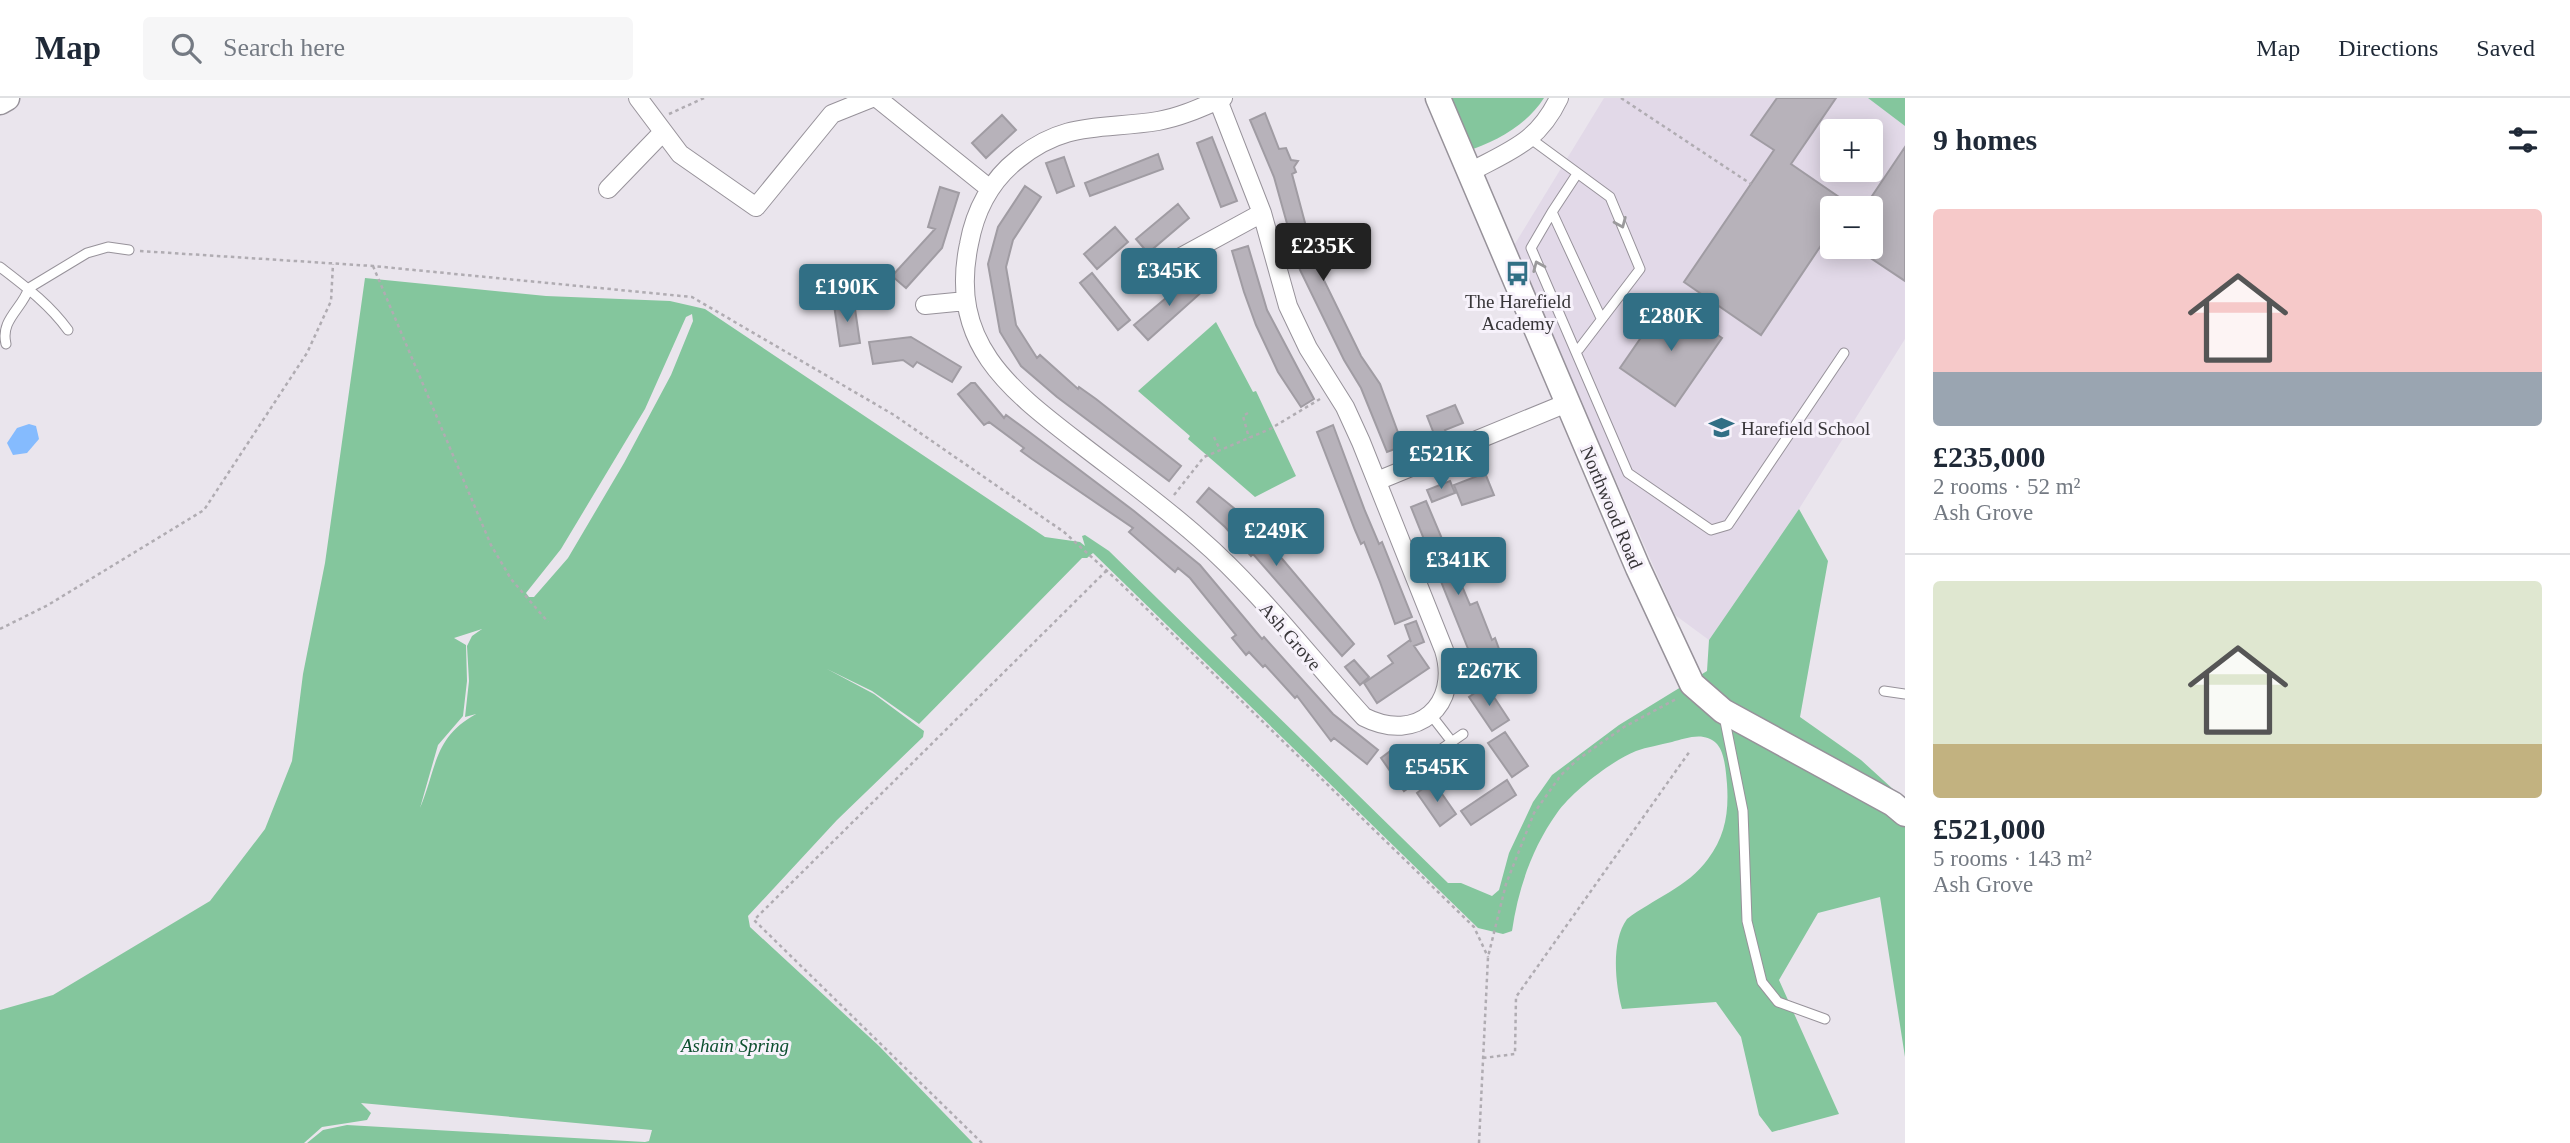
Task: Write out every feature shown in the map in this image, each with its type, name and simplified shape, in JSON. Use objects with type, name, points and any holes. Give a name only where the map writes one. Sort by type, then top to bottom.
[{"type":"street","points":[[0,102],[7,98]]},
{"type":"street","points":[[638,98],[680,154],[756,207],[832,114],[872,98]]},
{"type":"street","points":[[877,98],[990,189]]},
{"type":"street","name":"Northwood Road","points":[[1438,98],[1672,646],[1695,687],[1723,711],[1893,804],[1905,814]]},
{"type":"street","points":[[1470,172],[1531,139],[1551,114],[1559,98]]},
{"type":"street","name":"Ash Grove","points":[[1219,99],[1262,213],[1288,306],[1308,348],[1335,390],[1377,481],[1448,662],[1448,687],[1439,707],[1431,715],[1414,723],[1399,725],[1364,717],[1230,567],[1163,509],[1003,380],[985,353],[966,301],[966,257],[976,218],[990,189],[1018,159],[1051,138],[1069,131],[1102,125],[1160,121],[1219,99]]},
{"type":"street","points":[[608,189],[659,126]]},
{"type":"street","points":[[1148,275],[1262,213]]},
{"type":"street","points":[[925,305],[966,301]]},
{"type":"street","points":[[1377,481],[1567,403]]},
{"type":"lane","points":[[1531,139],[1610,197],[1640,269],[1580,349],[1575,350]]},
{"type":"lane","points":[[1577,174],[1531,248],[1628,472],[1711,530],[1728,525],[1844,353]]},
{"type":"lane","points":[[1552,212],[1601,318]]},
{"type":"lane","points":[[6,344],[3,335],[5,324],[25,302],[29,288],[87,253],[108,247],[129,250]]},
{"type":"lane","points":[[0,267],[53,310],[68,330]]},
{"type":"lane","points":[[1884,691],[1905,694]]},
{"type":"lane","points":[[1723,711],[1743,811],[1747,921],[1762,982],[1778,1002],[1825,1019]]},
{"type":"lane","points":[[1431,715],[1452,742]]},
{"type":"lane","points":[[1440,750],[1463,734]]},
{"type":"path","points":[[659,126],[704,98]]},
{"type":"path","points":[[1621,98],[1751,184]]},
{"type":"path","points":[[129,250],[373,266],[692,297],[894,415],[1002,492],[1064,532],[1474,927],[1488,957]]},
{"type":"path","points":[[0,629],[48,605],[204,510],[307,353],[331,301],[334,263]]},
{"type":"path","points":[[373,266],[491,545],[510,579],[548,622]]},
{"type":"path","points":[[1163,509],[1204,457],[1270,429],[1335,390]]},
{"type":"path","points":[[1248,413],[1243,416],[1249,438]]},
{"type":"path","points":[[1214,437],[1220,450]]},
{"type":"path","points":[[982,1143],[754,920],[1107,571]]},
{"type":"path","points":[[1479,1143],[1488,957],[1506,884],[1534,813],[1561,775],[1624,727],[1695,687]]},
{"type":"path","points":[[1483,1058],[1515,1054],[1516,997],[1690,751]]},
{"type":"shaded area","name":"Harefield School","points":[[1604,98],[1905,98],[1905,339],[1799,509],[1709,640],[1675,615],[1513,247]]},
{"type":"green space","points":[[1442,98],[1544,98],[1528,117],[1509,132],[1465,152]]},
{"type":"green space","points":[[1868,98],[1905,98],[1905,126]]},
{"type":"green space","name":"Ashain Spring","points":[[365,278],[546,296],[670,301],[705,309],[1045,537],[1080,542],[1085,546],[1082,536],[1085,535],[1109,551],[1448,883],[1461,883],[1492,896],[1499,890],[1509,853],[1533,802],[1552,775],[1619,725],[1707,671],[1709,640],[1799,509],[1828,561],[1800,717],[1861,760],[1905,800],[1905,1057],[1880,897],[1818,913],[1779,980],[1839,1114],[1772,1132],[1759,1115],[1741,1037],[1716,1002],[1622,1009],[1616,963],[1618,939],[1627,919],[1700,869],[1722,833],[1727,805],[1725,763],[1722,752],[1712,740],[1695,737],[1640,750],[1615,762],[1593,778],[1557,813],[1540,840],[1522,884],[1512,931],[1503,934],[1478,928],[1093,553],[1082,558],[919,724],[872,691],[827,669],[874,694],[924,731],[923,737],[837,820],[748,916],[750,927],[879,1046],[973,1143],[307,1143],[323,1130],[347,1125],[645,1142],[649,1141],[652,1130],[361,1103],[371,1113],[367,1120],[322,1127],[304,1143],[0,1143],[0,1010],[53,995],[210,901],[265,829],[292,761],[303,674],[325,563]],"holes":[[[692,314],[693,321],[671,375],[624,463],[568,558],[534,597],[529,597],[526,593],[561,549],[645,409],[686,317]],[[482,629],[472,636],[467,646],[469,681],[465,717],[476,714],[462,723],[444,744],[420,808],[438,745],[463,716],[467,681],[466,645],[454,638]]]},
{"type":"green space","points":[[1216,322],[1253,392],[1256,391],[1296,476],[1255,497],[1138,391]]},
{"type":"water","points":[[29,424],[36,426],[39,439],[27,453],[13,455],[7,443],[17,428]]},
{"type":"building","points":[[1777,98],[1836,98],[1791,164],[1838,196],[1820,196],[1820,247],[1761,335],[1684,282],[1774,150],[1751,135]]},
{"type":"building","points":[[1265,113],[1279,149],[1286,148],[1291,160],[1298,161],[1294,167],[1296,172],[1292,174],[1316,264],[1361,356],[1380,384],[1403,446],[1387,452],[1361,388],[1344,360],[1300,270],[1274,177],[1250,120]]},
{"type":"building","points":[[1002,115],[1016,130],[986,158],[972,143]]},
{"type":"building","points":[[1212,137],[1237,201],[1221,207],[1197,143]]},
{"type":"building","points":[[1905,147],[1905,281],[1872,259],[1883,259],[1883,196],[1872,196]]},
{"type":"building","points":[[1158,154],[1163,169],[1090,196],[1085,183]]},
{"type":"building","points":[[1064,157],[1074,186],[1057,193],[1046,163]]},
{"type":"building","points":[[1025,186],[1041,197],[1013,240],[1006,267],[1016,325],[1037,358],[1040,355],[1078,389],[1079,387],[1096,399],[1181,466],[1169,481],[1057,397],[1021,366],[1000,332],[988,264],[998,227]]},
{"type":"building","points":[[940,187],[959,193],[942,248],[906,288],[892,276],[935,229],[928,227]]},
{"type":"building","points":[[1178,204],[1189,218],[1148,253],[1136,239]]},
{"type":"building","points":[[1115,227],[1128,242],[1097,269],[1084,254]]},
{"type":"building","points":[[1248,246],[1267,310],[1314,399],[1301,407],[1278,372],[1244,292],[1232,251]]},
{"type":"building","points":[[1092,273],[1130,320],[1118,330],[1080,283]]},
{"type":"building","points":[[868,275],[869,282],[884,279],[887,298],[857,303],[852,278]]},
{"type":"building","points":[[1192,276],[1204,290],[1148,340],[1134,325]]},
{"type":"building","points":[[1667,300],[1722,338],[1675,406],[1620,368]]},
{"type":"building","points":[[854,302],[860,343],[840,346],[834,305]]},
{"type":"building","points":[[911,337],[961,367],[952,382],[917,362],[913,367],[903,360],[873,364],[869,342]]},
{"type":"building","points":[[971,383],[975,383],[1004,418],[1006,415],[1028,431],[1200,565],[1262,639],[1264,637],[1333,714],[1378,750],[1367,764],[1334,738],[1331,741],[1297,696],[1295,698],[1265,665],[1263,667],[1249,652],[1246,655],[1232,638],[1236,635],[1190,578],[1178,568],[1175,572],[1129,532],[1133,528],[1021,451],[1024,448],[989,422],[984,425],[958,394]]},
{"type":"building","points":[[1455,405],[1463,423],[1445,430],[1447,435],[1436,439],[1427,416]]},
{"type":"building","points":[[1333,425],[1365,511],[1379,544],[1382,542],[1412,617],[1395,624],[1364,542],[1361,544],[1317,432]]},
{"type":"building","points":[[1430,432],[1435,444],[1418,450],[1413,439]]},
{"type":"building","points":[[1485,473],[1494,495],[1462,505],[1454,485]]},
{"type":"building","points":[[1450,481],[1455,493],[1432,502],[1427,490]]},
{"type":"building","points":[[1209,488],[1240,513],[1271,550],[1273,548],[1354,644],[1342,656],[1253,554],[1251,556],[1225,527],[1197,502]]},
{"type":"building","points":[[1426,501],[1470,605],[1477,602],[1492,640],[1495,638],[1499,649],[1490,653],[1498,673],[1481,681],[1411,507]]},
{"type":"building","points":[[1416,621],[1424,642],[1414,646],[1429,668],[1377,703],[1364,683],[1393,663],[1388,656],[1410,640],[1411,642],[1405,625]]},
{"type":"building","points":[[1354,660],[1369,677],[1360,685],[1345,667]]},
{"type":"building","points":[[1486,685],[1509,720],[1492,731],[1469,697]]},
{"type":"building","points":[[1505,732],[1528,766],[1512,777],[1488,743]]},
{"type":"building","points":[[1397,746],[1421,779],[1404,791],[1381,758]]},
{"type":"building","points":[[1507,780],[1516,795],[1471,825],[1461,811]]},
{"type":"building","points":[[1433,781],[1456,814],[1440,826],[1417,793]]},
{"type":"place","name":"The Harefield Academy","points":[[1518,273]]},
{"type":"place","name":"Harefield School","points":[[1721,428]]}]
